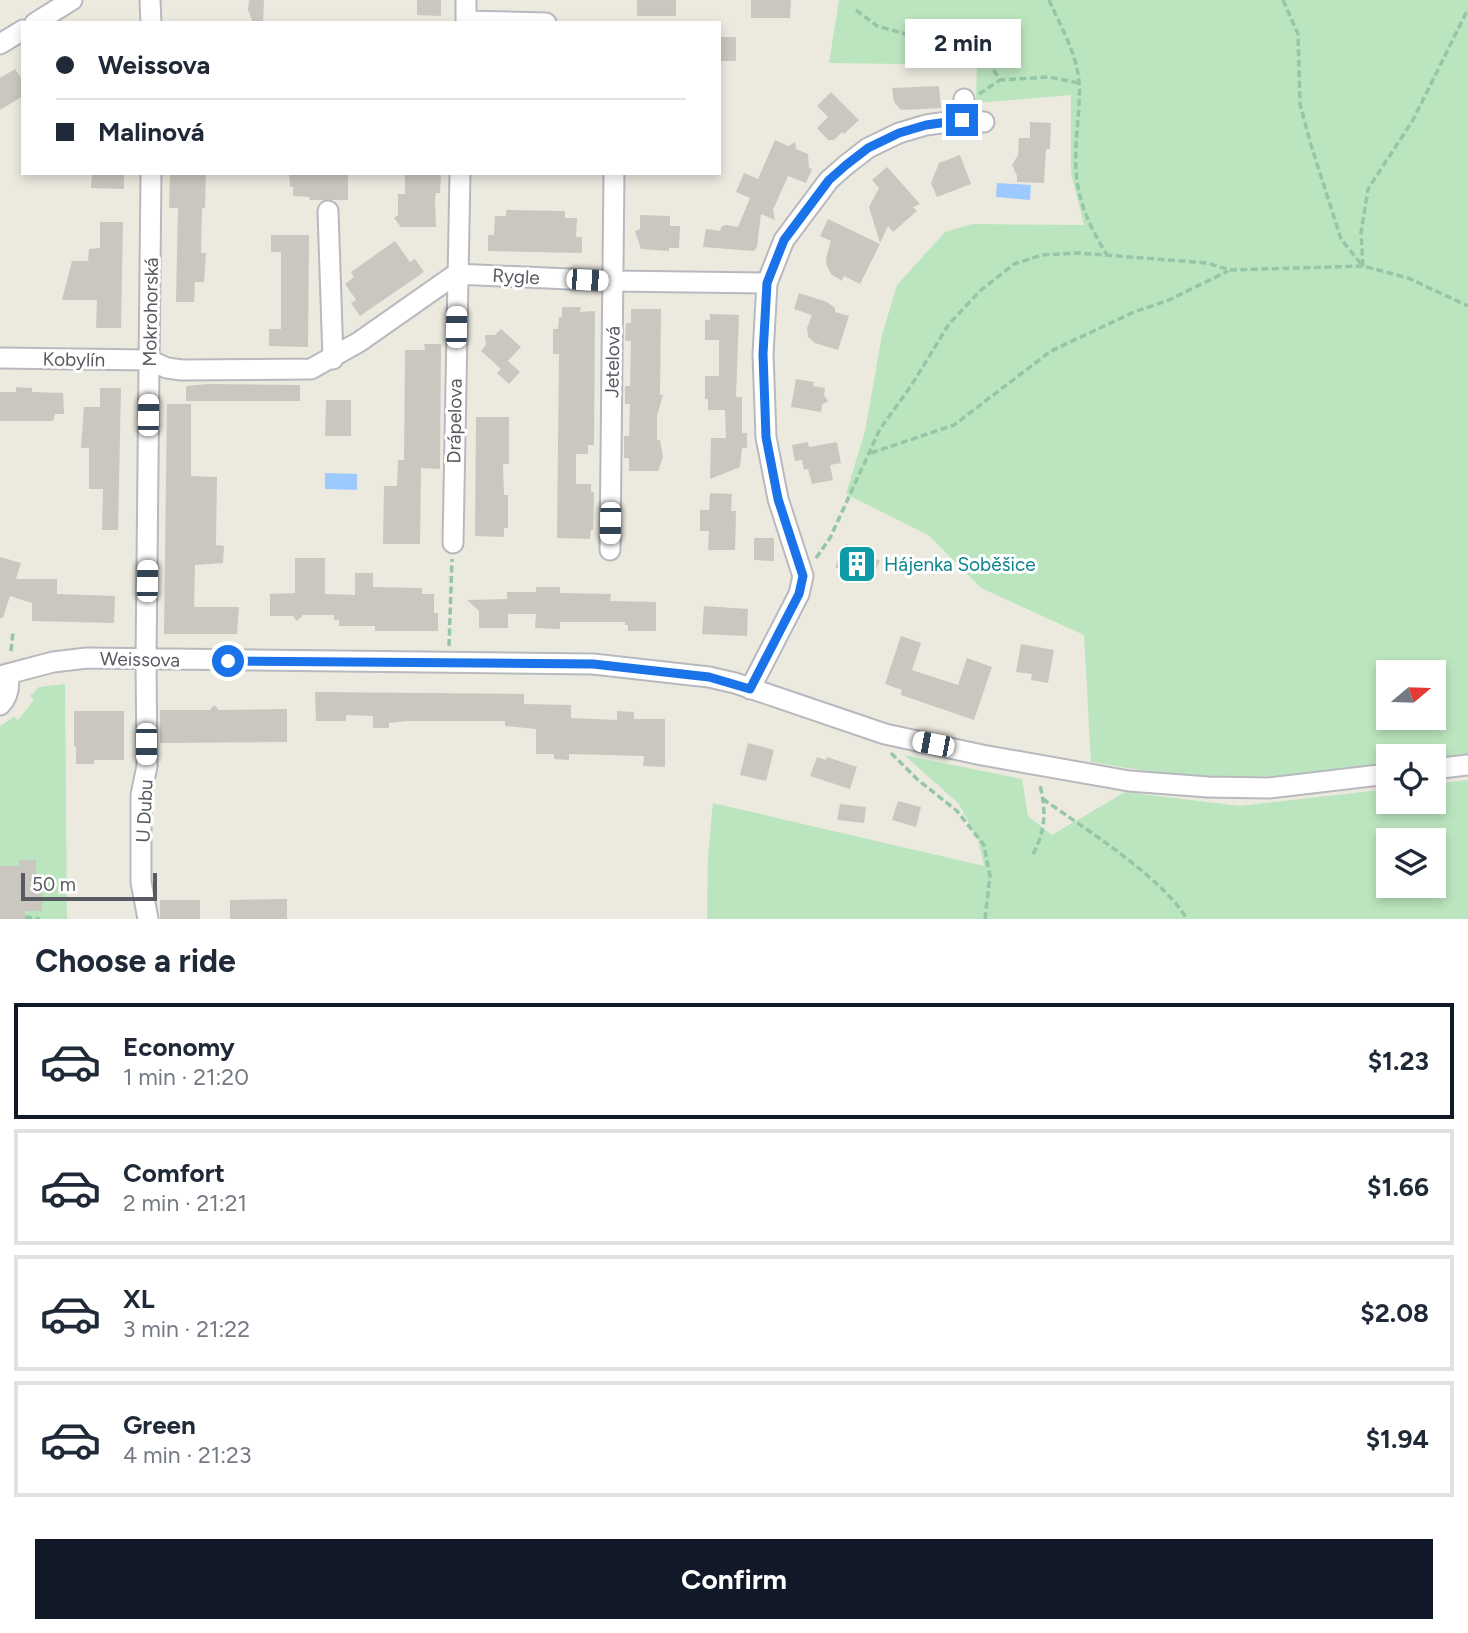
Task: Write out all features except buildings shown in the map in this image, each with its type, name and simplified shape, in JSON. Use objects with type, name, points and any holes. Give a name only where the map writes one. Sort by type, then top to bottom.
[{"type":"street","points":[[38,21],[72,0]]},
{"type":"street","points":[[150,0],[151,21]]},
{"type":"street","points":[[466,0],[466,21]]},
{"type":"street","points":[[0,44],[21,31]]},
{"type":"street","points":[[962,120],[964,99]]},
{"type":"street","points":[[750,689],[799,594],[803,576],[778,499],[766,437],[763,354],[767,283],[784,240],[829,180],[868,148],[899,133],[926,125],[962,120],[984,122]]},
{"type":"street","name":"Mokrohorská","points":[[146,660],[151,175]]},
{"type":"street","name":"Drápelova","points":[[453,543],[460,175]]},
{"type":"street","name":"Jetelová","points":[[610,550],[614,175]]},
{"type":"street","points":[[328,211],[333,359]]},
{"type":"street","points":[[149,360],[167,368],[182,370],[311,369],[333,359],[456,274]]},
{"type":"street","name":"Rygle","points":[[456,274],[613,281],[767,283]]},
{"type":"street","name":"Kobylín","points":[[0,358],[149,360]]},
{"type":"street","name":"Weissova","points":[[9,673],[71,659],[593,664],[709,677],[885,734],[1129,780],[1208,788],[1269,788],[1376,775]]},
{"type":"street","name":"U Dubu","points":[[146,660],[147,766],[141,795],[141,882],[148,919]]},
{"type":"street","points":[[0,705],[9,690],[9,673]]},
{"type":"street","points":[[1446,768],[1468,765]]},
{"type":"path","points":[[1049,0],[1077,67],[1079,83],[1076,170],[1089,225],[1107,255]]},
{"type":"path","points":[[1283,0],[1298,34],[1300,104],[1318,170],[1341,239],[1363,266]]},
{"type":"path","points":[[1363,266],[1361,233],[1368,189],[1413,120],[1468,9]]},
{"type":"path","points":[[856,10],[877,26],[980,48],[1000,80]]},
{"type":"path","points":[[964,99],[981,93],[1000,80],[1049,76],[1079,83]]},
{"type":"path","points":[[803,576],[830,538],[880,429],[911,386],[949,324],[980,291],[1014,264],[1042,255],[1079,253],[1207,263],[1230,270],[1363,266],[1408,278],[1468,306]]},
{"type":"path","points":[[871,453],[954,425],[1051,351],[1134,312],[1169,300],[1230,270]]},
{"type":"path","points":[[449,662],[453,543]]},
{"type":"path","points":[[11,651],[13,632]]},
{"type":"path","points":[[885,734],[891,755],[957,811],[985,845],[990,876],[985,919]]},
{"type":"path","points":[[1033,854],[1043,837],[1041,765]]},
{"type":"path","points":[[1043,799],[1139,870],[1177,903],[1188,919]]},
{"type":"path","points":[[25,917],[40,919]]},
{"type":"green space","points":[[839,0],[1468,0],[1468,754],[1446,757],[1446,744],[1376,744],[1376,764],[1247,778],[1180,775],[1091,762],[1084,635],[981,588],[928,535],[846,494],[865,431],[882,335],[897,285],[945,232],[972,224],[1084,225],[1071,173],[1071,95],[976,103],[977,58],[904,64],[829,63]]},
{"type":"green space","points":[[65,684],[67,919],[0,919],[0,726],[14,717],[18,720],[34,700],[30,696],[39,687]]},
{"type":"green space","points":[[904,755],[1022,779],[1028,816],[1052,835],[1125,792],[1240,806],[1376,790],[1376,814],[1446,814],[1446,783],[1468,780],[1468,919],[707,919],[708,855],[713,803],[984,866],[978,839],[958,803]]},
{"type":"water","points":[[997,183],[1031,185],[1030,200],[996,197]]},
{"type":"water","points":[[325,473],[357,474],[357,490],[325,489]]},
{"type":"place","name":"Hájenka Soběšice","points":[[857,564]]},
{"type":"route","points":[[228,661],[593,664],[709,677],[750,689],[799,594],[803,576],[778,499],[766,437],[763,354],[767,283],[784,240],[829,180],[846,165],[868,148],[899,133],[926,125],[962,120]]}]
